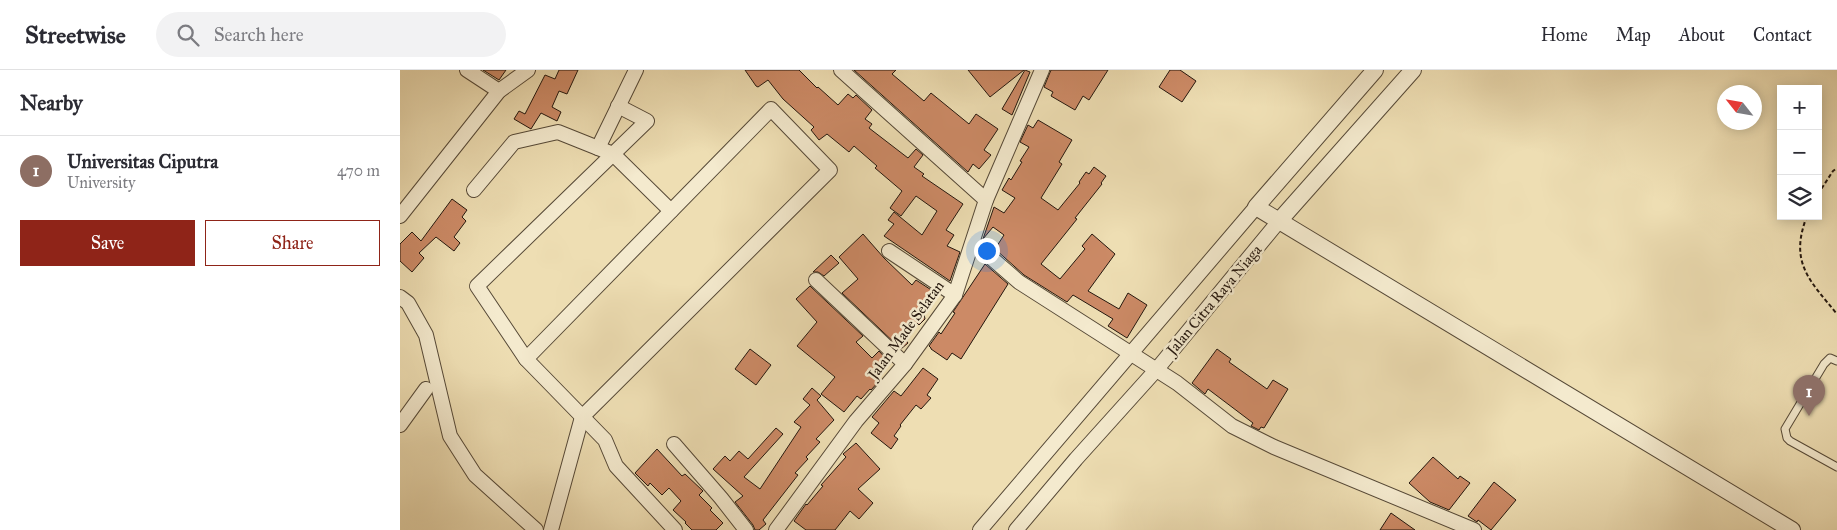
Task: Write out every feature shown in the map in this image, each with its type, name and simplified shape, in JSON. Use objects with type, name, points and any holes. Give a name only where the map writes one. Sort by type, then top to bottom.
[{"type":"street","points":[[467,70],[499,91]]},
{"type":"street","points":[[400,216],[499,91],[528,70]]},
{"type":"street","points":[[598,148],[636,70]]},
{"type":"street","points":[[841,70],[986,200]]},
{"type":"street","name":"Jalan Made Selatan","points":[[776,530],[856,422],[905,364],[955,295],[986,200],[1041,70]]},
{"type":"street","name":"Jalan Citra Raya Niaga","points":[[980,530],[1375,70]]},
{"type":"street","name":"Jalan Citra Raya Niaga","points":[[1016,530],[1076,459],[1157,369],[1279,221],[1413,70]]},
{"type":"street","points":[[618,106],[647,122],[477,286],[526,359],[605,440],[616,466],[675,530]]},
{"type":"street","points":[[526,359],[771,109],[830,170],[582,417],[550,530]]},
{"type":"street","points":[[474,190],[514,142],[558,132],[613,154],[671,212]]},
{"type":"street","points":[[1256,207],[1792,530]]},
{"type":"street","points":[[973,242],[1019,282],[1131,355],[1157,369],[1232,426],[1274,447],[1474,530]]},
{"type":"street","points":[[889,251],[955,295]]},
{"type":"street","points":[[816,280],[905,364]]},
{"type":"street","points":[[400,297],[408,302],[426,336],[450,436],[475,475],[536,530]]},
{"type":"street","points":[[400,425],[426,389]]},
{"type":"street","points":[[674,444],[746,530]]},
{"type":"lane","points":[[1837,362],[1830,358],[1824,364],[1785,429],[1787,438],[1790,441],[1837,467]]},
{"type":"path","points":[[1822,188],[1837,168]]},
{"type":"path","points":[[1806,220],[1802,231],[1800,257],[1809,280],[1837,314]]},
{"type":"building","points":[[483,70],[506,70],[499,80]]},
{"type":"building","points":[[559,70],[578,70],[567,94],[559,91],[552,107],[561,112],[557,121],[541,113],[531,129],[514,119],[519,111],[525,114],[545,75],[555,79]]},
{"type":"building","points":[[745,70],[799,70],[838,105],[848,94],[853,98],[856,95],[872,110],[865,119],[872,124],[869,128],[908,158],[916,149],[923,155],[914,167],[924,174],[922,176],[963,204],[946,230],[954,235],[947,246],[960,252],[950,281],[884,236],[894,224],[888,220],[894,212],[922,235],[937,211],[916,196],[901,216],[890,208],[902,191],[875,168],[877,166],[854,146],[849,152],[827,134],[819,140],[811,130],[814,127],[783,99],[768,80],[758,87]]},
{"type":"building","points":[[854,70],[896,70],[892,74],[924,101],[931,93],[969,124],[976,114],[998,129],[984,150],[991,155],[979,169],[973,164],[968,172]]},
{"type":"building","points":[[968,70],[1024,70],[990,97]]},
{"type":"building","points":[[1025,70],[1030,72],[1012,115],[1002,109]]},
{"type":"building","points":[[1051,70],[1108,70],[1089,100],[1083,96],[1075,110],[1051,96],[1053,92],[1044,87]]},
{"type":"building","points":[[1170,70],[1180,70],[1196,81],[1182,102],[1159,87]]},
{"type":"building","points":[[1038,120],[1072,140],[1059,162],[1062,164],[1041,198],[1058,210],[1080,183],[1086,172],[1089,174],[1094,167],[1106,176],[1102,184],[1075,218],[1077,219],[1041,264],[1060,279],[1085,249],[1082,246],[1092,234],[1115,254],[1088,291],[1119,309],[1128,293],[1147,305],[1127,338],[1108,326],[1113,319],[1073,295],[1067,302],[1024,275],[995,249],[1004,235],[993,227],[983,239],[994,207],[1004,213],[1015,198],[1002,190],[1009,178],[1011,180],[1029,147],[1020,142],[1028,125],[1033,128]]},
{"type":"building","points":[[452,199],[467,210],[462,217],[466,221],[454,237],[460,243],[454,251],[436,237],[419,253],[424,258],[412,272],[400,261],[400,244],[412,232],[421,241]]},
{"type":"building","points":[[863,234],[912,285],[916,280],[939,295],[924,314],[925,319],[919,325],[917,323],[904,338],[908,343],[901,349],[842,293],[858,279],[839,257]]},
{"type":"building","points":[[831,255],[839,263],[824,276],[818,272],[813,272]]},
{"type":"building","points":[[985,264],[1008,284],[961,359],[952,353],[947,360],[929,346],[939,332],[941,334],[955,313],[953,312]]},
{"type":"building","points":[[810,286],[863,336],[856,342],[872,358],[879,351],[889,362],[876,376],[880,380],[871,390],[861,399],[857,396],[844,412],[821,394],[835,377],[797,346],[817,322],[796,299]]},
{"type":"building","points":[[750,349],[771,365],[756,385],[735,369]]},
{"type":"building","points":[[1217,349],[1231,359],[1229,362],[1267,389],[1273,380],[1288,389],[1264,428],[1261,427],[1259,430],[1251,426],[1253,423],[1208,389],[1205,394],[1192,383]]},
{"type":"building","points":[[923,368],[938,379],[927,395],[931,398],[921,409],[916,405],[900,425],[894,436],[898,439],[891,449],[871,433],[879,423],[872,417],[894,391],[901,396]]},
{"type":"building","points":[[812,388],[821,396],[817,400],[834,420],[816,439],[820,442],[806,457],[808,459],[795,473],[798,475],[763,520],[766,524],[759,530],[755,530],[735,502],[743,496],[713,469],[725,456],[730,461],[739,451],[748,459],[776,428],[783,434],[744,477],[760,489],[801,427],[794,422],[810,405],[803,399]]},
{"type":"building","points":[[856,443],[880,469],[858,489],[873,503],[859,519],[850,511],[835,530],[806,530],[794,521],[806,504],[823,486],[821,485],[846,457],[843,454]]},
{"type":"building","points":[[657,449],[682,476],[685,474],[703,491],[699,495],[723,523],[716,530],[692,530],[673,510],[681,501],[669,488],[662,495],[650,483],[648,486],[635,473]]},
{"type":"building","points":[[1433,457],[1458,479],[1460,476],[1470,483],[1449,510],[1430,502],[1409,483]]},
{"type":"building","points":[[1494,482],[1516,500],[1491,530],[1478,520],[1477,522],[1468,516]]},
{"type":"building","points":[[1391,513],[1415,530],[1380,530]]},
{"type":"place","name":"Universitas Ciputra","points":[[1809,416]]}]
